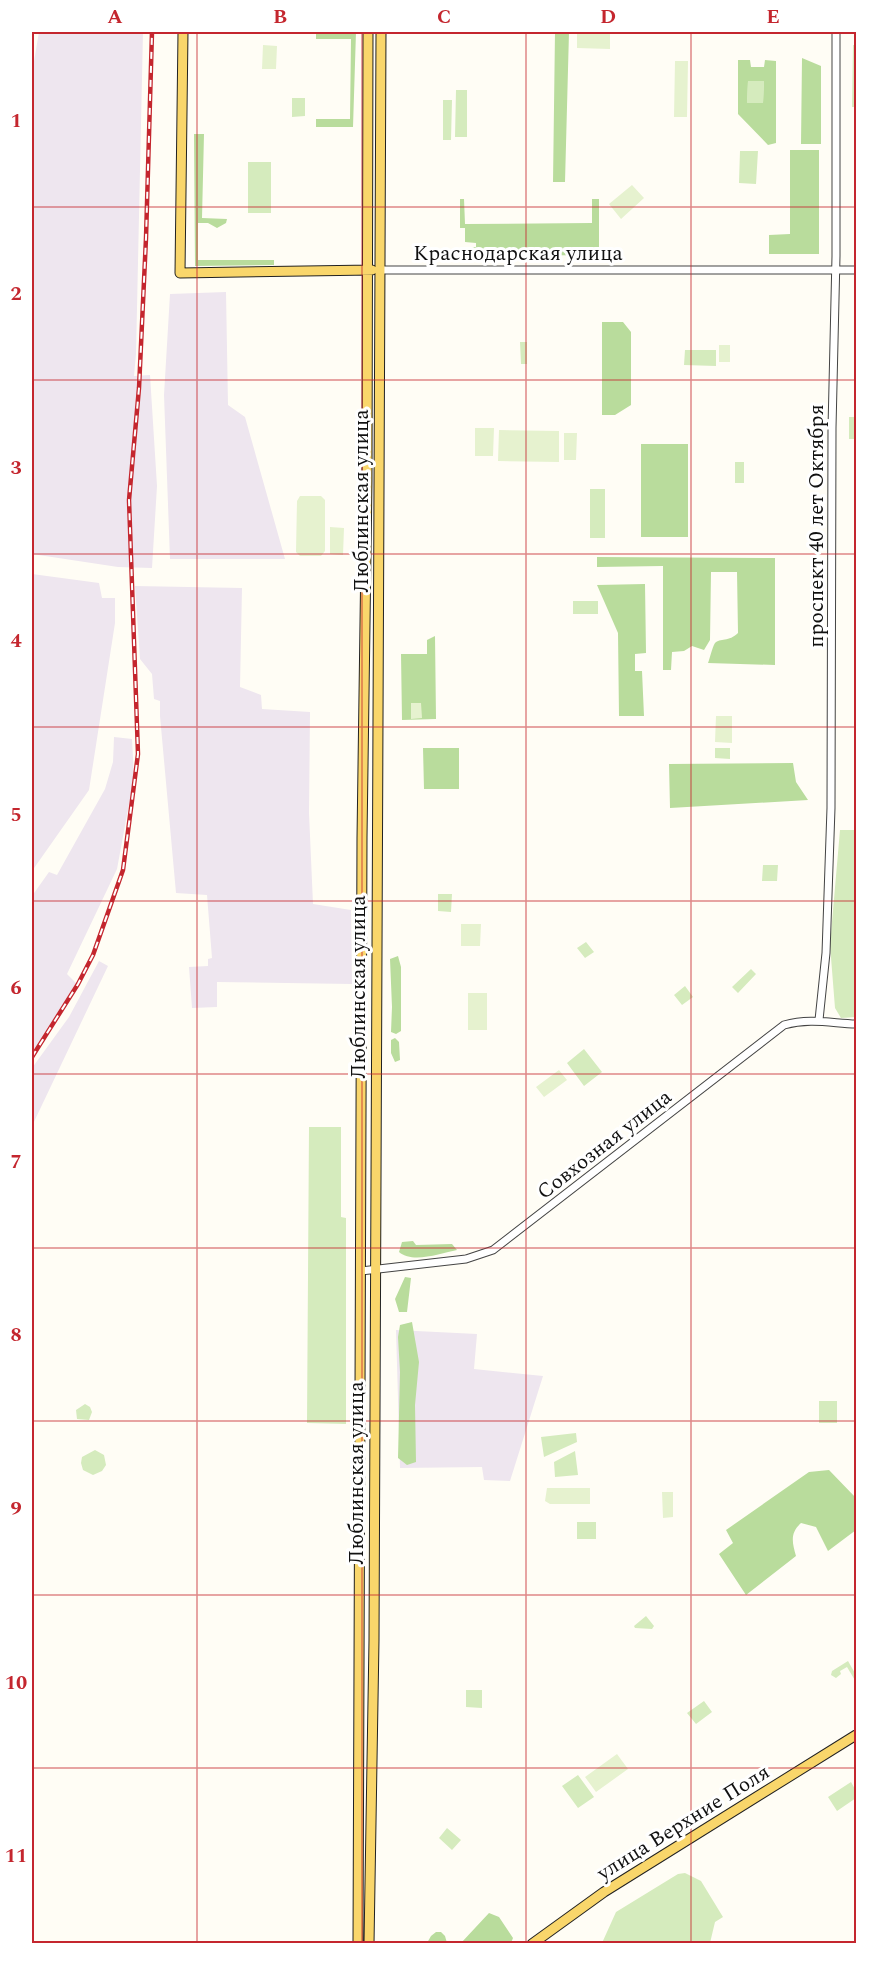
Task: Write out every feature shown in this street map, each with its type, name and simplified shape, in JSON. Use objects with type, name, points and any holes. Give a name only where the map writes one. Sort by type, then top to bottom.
[{"type":"main road","name":"Краснодарская улица","points":[[183,32],[180,273],[380,270]]},
{"type":"main road","name":"Люблинская улица","points":[[358,1944],[362,815],[368,270],[368,32]]},
{"type":"main road","name":"Люблинская улица","points":[[369,1944],[374,1640],[381,32]]},
{"type":"main road","name":"улица Верхние Поля","points":[[532,1944],[604,1892],[856,1735]]},
{"type":"street","name":"проспект 40 лет Октября","points":[[819,1020],[826,954],[831,808],[836,32]]},
{"type":"street","name":"Краснодарская улица","points":[[380,270],[856,270]]},
{"type":"street","name":"Совхозная улица","points":[[360,1271],[466,1259],[493,1250],[784,1025],[819,1020],[838,1024],[856,1024]]},
{"type":"shaded area","points":[[39,32],[143,32],[134,376],[150,375],[157,486],[152,568],[118,567],[32,554],[32,73]]},
{"type":"shaded area","points":[[226,292],[228,405],[245,417],[285,559],[170,559],[164,395],[170,294]]},
{"type":"shaded area","points":[[32,574],[99,583],[102,598],[115,598],[115,623],[89,790],[32,871]]},
{"type":"shaded area","points":[[135,586],[242,588],[240,687],[261,695],[262,709],[310,712],[309,813],[313,904],[351,910],[352,984],[217,982],[217,1007],[192,1008],[189,967],[208,966],[208,959],[212,958],[207,895],[176,893],[160,701],[154,699],[152,674],[140,659]]},
{"type":"shaded area","points":[[114,737],[132,739],[134,777],[117,869],[67,974],[76,983],[32,1053],[32,896],[49,872],[57,875],[105,789],[113,762]]},
{"type":"shaded area","points":[[99,961],[108,966],[32,1126],[32,1068],[69,1017]]},
{"type":"shaded area","points":[[396,1330],[477,1334],[474,1369],[543,1376],[510,1481],[484,1480],[482,1467],[400,1468]]},
{"type":"green space","points":[[316,32],[356,32],[353,127],[316,127],[316,119],[350,119],[351,39],[316,39]]},
{"type":"green space","points":[[555,32],[569,32],[565,182],[553,182]]},
{"type":"green space","points":[[577,32],[610,32],[610,49],[577,48]]},
{"type":"green space","points":[[263,45],[277,46],[276,69],[262,69]]},
{"type":"green space","points":[[853,45],[856,45],[856,107],[852,107]]},
{"type":"green space","points":[[802,58],[821,66],[821,144],[801,144]]},
{"type":"green space","points":[[738,60],[750,60],[751,67],[764,67],[765,60],[776,61],[776,143],[768,145],[738,114]],"holes":[[[748,81],[764,81],[763,103],[747,103]]]},
{"type":"green space","points":[[675,61],[688,61],[687,117],[674,117]]},
{"type":"green space","points":[[748,80],[764,81],[763,103],[747,103]]},
{"type":"green space","points":[[456,90],[467,90],[467,137],[455,137]]},
{"type":"green space","points":[[292,98],[305,98],[305,116],[292,117]]},
{"type":"green space","points":[[443,100],[452,100],[451,140],[443,140]]},
{"type":"green space","points":[[194,134],[204,134],[202,218],[227,219],[226,223],[217,228],[208,223],[198,223],[198,260],[274,260],[274,265],[195,266]]},
{"type":"green space","points":[[790,150],[819,150],[819,254],[769,254],[769,235],[790,234]]},
{"type":"green space","points":[[740,151],[758,151],[756,184],[739,183]]},
{"type":"green space","points":[[248,162],[271,162],[271,213],[248,213]]},
{"type":"green space","points":[[632,185],[644,198],[621,219],[609,204]]},
{"type":"green space","points":[[460,199],[464,199],[465,224],[592,223],[592,199],[599,199],[599,255],[470,256],[470,247],[476,247],[476,243],[465,242],[465,228],[460,228]]},
{"type":"green space","points":[[602,322],[623,322],[631,332],[631,405],[615,415],[602,415]]},
{"type":"green space","points":[[520,342],[527,342],[527,364],[521,364]]},
{"type":"green space","points":[[719,345],[730,345],[730,362],[719,362]]},
{"type":"green space","points":[[685,350],[716,350],[716,366],[684,365]]},
{"type":"green space","points":[[849,417],[856,417],[856,439],[849,439]]},
{"type":"green space","points":[[475,428],[494,428],[493,456],[475,456]]},
{"type":"green space","points":[[499,430],[559,431],[559,462],[498,461]]},
{"type":"green space","points":[[564,433],[577,433],[576,460],[564,460]]},
{"type":"green space","points":[[641,444],[688,444],[688,537],[641,537]]},
{"type":"green space","points":[[735,462],[744,462],[744,483],[735,483]]},
{"type":"green space","points":[[590,489],[605,489],[605,538],[590,538]]},
{"type":"green space","points":[[300,496],[321,496],[325,500],[325,551],[321,556],[300,556],[296,552],[297,501]]},
{"type":"green space","points":[[330,527],[344,528],[343,555],[330,554]]},
{"type":"green space","points":[[597,557],[775,558],[775,665],[708,663],[715,643],[738,633],[737,572],[711,572],[710,640],[704,650],[692,646],[684,651],[672,652],[671,670],[663,670],[663,566],[597,567]]},
{"type":"green space","points":[[645,584],[646,653],[635,654],[635,671],[642,671],[644,716],[619,716],[618,633],[597,585]]},
{"type":"green space","points":[[573,601],[598,601],[598,614],[573,614]]},
{"type":"green space","points":[[435,636],[436,719],[402,720],[401,654],[427,654],[427,640]]},
{"type":"green space","points":[[411,703],[421,703],[422,718],[411,719]]},
{"type":"green space","points":[[716,716],[732,716],[732,743],[715,742]]},
{"type":"green space","points":[[423,748],[459,748],[459,789],[424,789]]},
{"type":"green space","points":[[715,748],[730,748],[730,759],[715,758]]},
{"type":"green space","points":[[793,763],[796,782],[808,800],[670,808],[669,764]]},
{"type":"green space","points":[[840,830],[856,830],[856,1017],[841,1018],[835,1008],[830,945]]},
{"type":"green space","points":[[763,865],[778,865],[777,881],[762,881]]},
{"type":"green space","points":[[438,894],[452,894],[451,912],[438,911]]},
{"type":"green space","points":[[461,924],[481,924],[480,946],[461,946]]},
{"type":"green space","points":[[586,942],[594,952],[585,958],[577,948]]},
{"type":"green space","points":[[398,956],[401,967],[401,1031],[396,1034],[391,1032],[390,959]]},
{"type":"green space","points":[[751,969],[756,974],[738,993],[732,987]]},
{"type":"green space","points":[[685,986],[693,997],[682,1005],[674,995]]},
{"type":"green space","points":[[468,993],[487,993],[487,1030],[468,1030]]},
{"type":"green space","points":[[395,1038],[399,1042],[400,1060],[395,1062],[391,1053],[391,1040]]},
{"type":"green space","points":[[584,1049],[602,1072],[584,1086],[567,1063]]},
{"type":"green space","points":[[559,1070],[567,1080],[544,1097],[536,1087]]},
{"type":"green space","points":[[309,1127],[341,1127],[341,1217],[346,1218],[346,1424],[307,1423]]},
{"type":"green space","points":[[413,1241],[416,1245],[452,1244],[457,1250],[419,1257],[399,1252],[402,1242]]},
{"type":"green space","points":[[405,1277],[411,1278],[407,1312],[399,1312],[395,1299]]},
{"type":"green space","points":[[412,1322],[419,1362],[415,1405],[416,1462],[407,1465],[398,1458],[400,1372],[398,1337],[400,1325]]},
{"type":"green space","points":[[819,1401],[837,1401],[837,1423],[819,1423]]},
{"type":"green space","points":[[85,1404],[92,1412],[89,1420],[77,1419],[76,1410]]},
{"type":"green space","points":[[576,1433],[577,1442],[544,1457],[541,1437]]},
{"type":"green space","points":[[95,1450],[104,1455],[106,1465],[102,1471],[93,1475],[83,1470],[81,1463],[82,1457]]},
{"type":"green space","points":[[575,1451],[578,1475],[555,1477],[554,1462]]},
{"type":"green space","points":[[829,1470],[856,1498],[856,1530],[828,1551],[816,1527],[801,1523],[795,1530],[793,1538],[796,1556],[746,1595],[719,1554],[733,1543],[726,1530],[809,1472]]},
{"type":"green space","points":[[547,1488],[590,1488],[590,1504],[550,1504],[545,1501]]},
{"type":"green space","points":[[662,1492],[673,1492],[673,1517],[663,1518]]},
{"type":"green space","points":[[577,1522],[596,1522],[596,1539],[577,1539]]},
{"type":"green space","points":[[646,1616],[654,1626],[652,1629],[635,1628],[634,1626]]},
{"type":"green space","points":[[848,1661],[856,1675],[856,1682],[847,1667],[840,1671],[841,1674],[836,1678],[831,1675],[832,1671]]},
{"type":"green space","points":[[466,1690],[482,1690],[482,1708],[466,1707]]},
{"type":"green space","points":[[704,1701],[712,1712],[696,1724],[687,1713]]},
{"type":"green space","points":[[617,1754],[628,1769],[596,1792],[585,1777]]},
{"type":"green space","points":[[578,1775],[594,1797],[578,1808],[562,1786]]},
{"type":"green space","points":[[851,1782],[856,1791],[856,1798],[837,1811],[828,1797]]},
{"type":"green space","points":[[447,1828],[461,1840],[452,1850],[439,1838]]},
{"type":"green space","points":[[685,1873],[701,1881],[723,1917],[715,1922],[710,1943],[602,1943],[616,1912],[678,1874]]},
{"type":"green space","points":[[489,1913],[499,1917],[513,1938],[511,1943],[461,1943]]},
{"type":"green space","points":[[436,1932],[441,1932],[445,1936],[447,1943],[427,1943]]},
{"type":"railway","points":[[32,1057],[78,984],[93,955],[123,870],[138,754],[129,500],[139,388],[152,32]]}]
